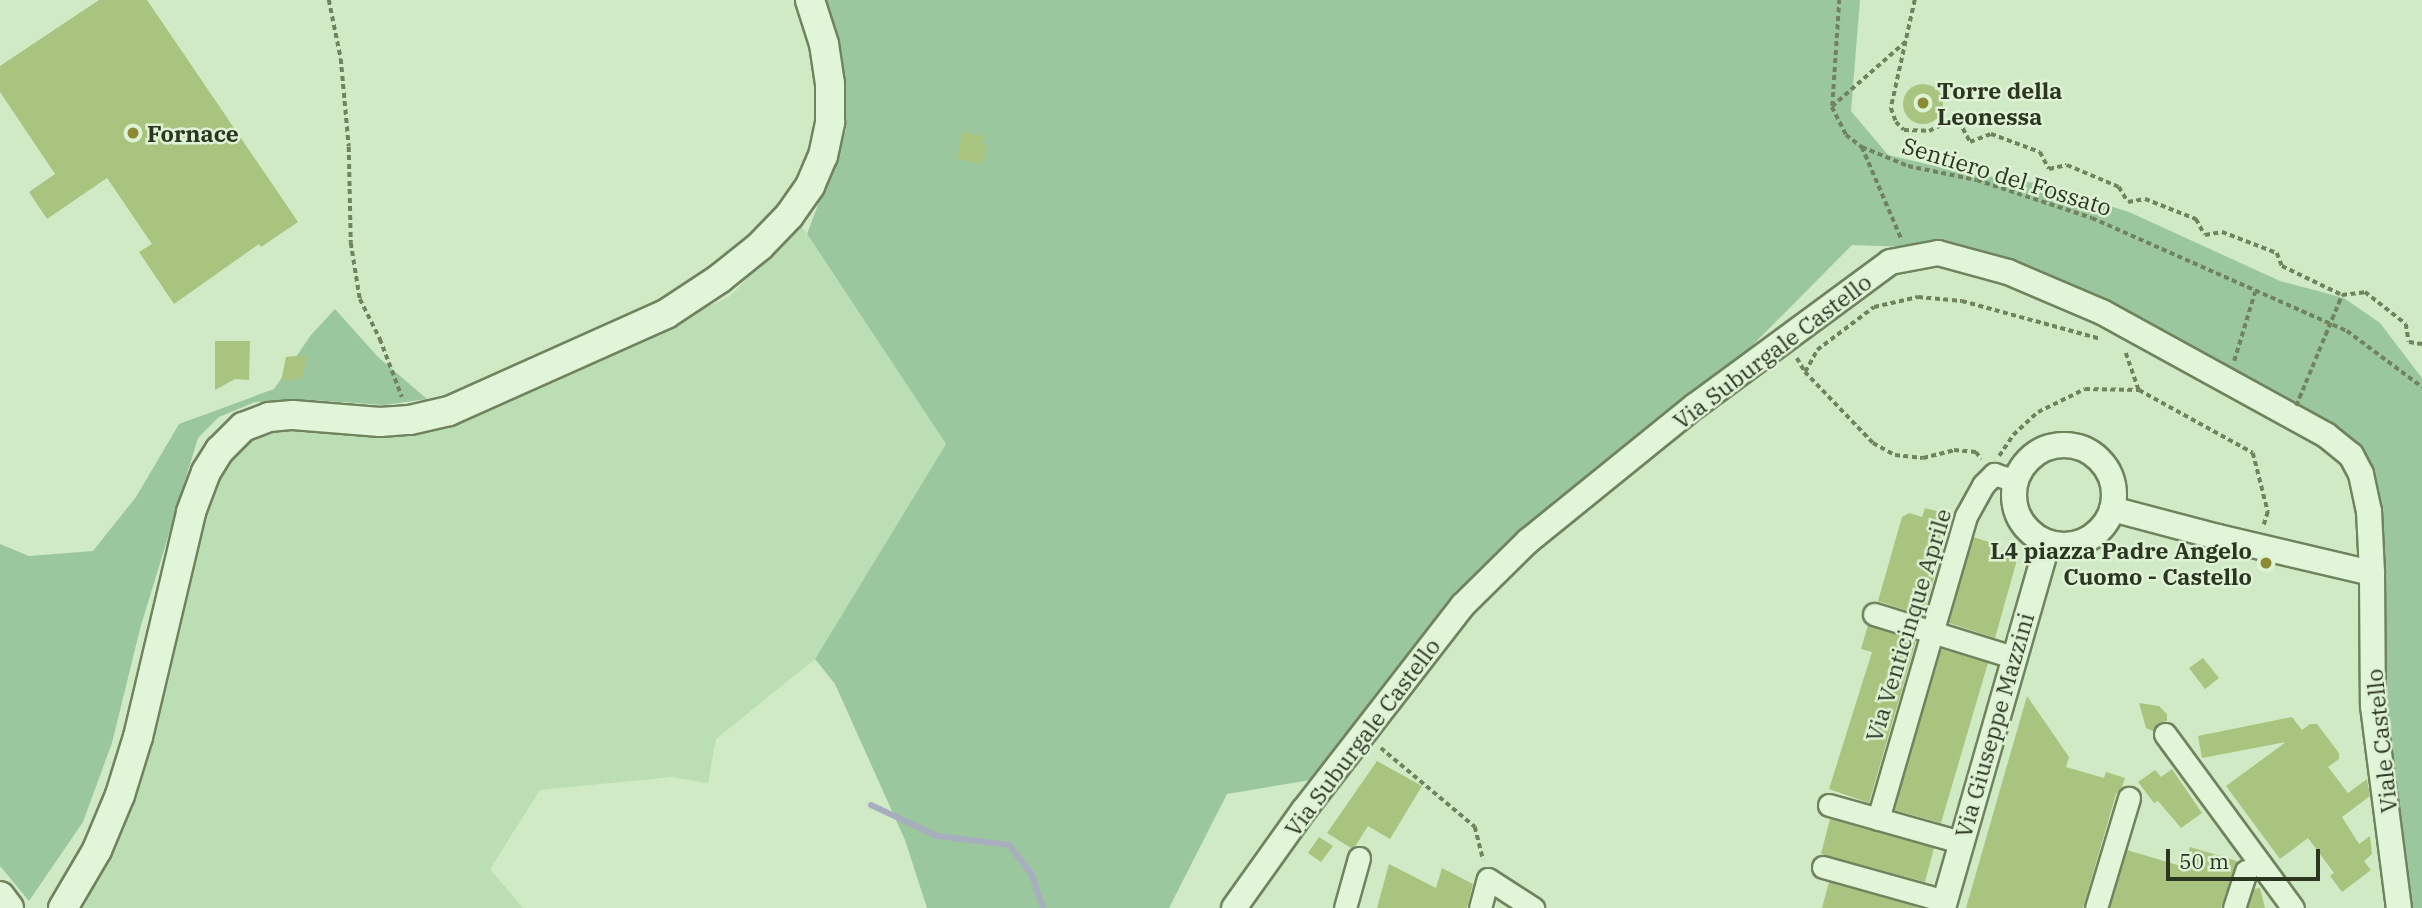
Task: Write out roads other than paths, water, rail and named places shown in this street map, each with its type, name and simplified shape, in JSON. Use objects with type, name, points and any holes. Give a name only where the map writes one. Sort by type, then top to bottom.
[{"type":"main road","points":[[63,908],[103,836],[130,766],[191,512],[213,460],[235,433],[264,418],[293,415],[380,422],[410,420],[449,411],[666,314],[719,279],[782,224],[815,176],[830,122],[827,56],[810,0]]},
{"type":"main road","points":[[0,895],[9,908]]},
{"type":"street","name":"Via Suburgale Castello","points":[[1234,908],[1463,605],[1528,541],[1695,406],[1890,262],[1938,253],[2008,272],[2102,312],[2340,443],[2361,474],[2369,511],[2372,573]]},
{"type":"street","points":[[2061,444],[2077,446],[2091,453],[2107,470],[2114,493],[2112,509],[2095,535],[2064,546],[2048,543],[2031,534],[2019,519],[2004,478],[2022,467],[2032,455],[2061,444]]},
{"type":"street","name":"Via Venticinque Aprile","points":[[1878,819],[1966,516],[1983,485],[2004,478]]},
{"type":"street","points":[[2112,509],[2256,547],[2372,573]]},
{"type":"street","name":"Via Giuseppe Mazzini","points":[[1944,904],[2048,543]]},
{"type":"street","name":"Viale Castello","points":[[2372,573],[2372,706],[2399,908]]},
{"type":"street","points":[[1874,614],[2013,657]]},
{"type":"street","points":[[2165,734],[2294,908]]},
{"type":"street","points":[[2221,790],[2311,908]]},
{"type":"street","points":[[2096,908],[2129,798]]},
{"type":"street","points":[[1829,805],[1961,842]]},
{"type":"street","points":[[1345,908],[1359,858]]},
{"type":"street","points":[[1823,867],[1944,904]]},
{"type":"street","points":[[2234,908],[2246,871]]},
{"type":"street","points":[[1480,908],[1488,879],[1533,908]]},
{"type":"waterway","points":[[871,805],[937,836],[1009,845],[1031,873],[1043,908]]},
{"type":"place","name":"Torre della Leonessa","points":[[1923,103]]},
{"type":"place","name":"Fornace","points":[[133,133]]},
{"type":"place","name":"L4 piazza Padre Angelo Cuomo - Castello","points":[[2266,563]]}]
